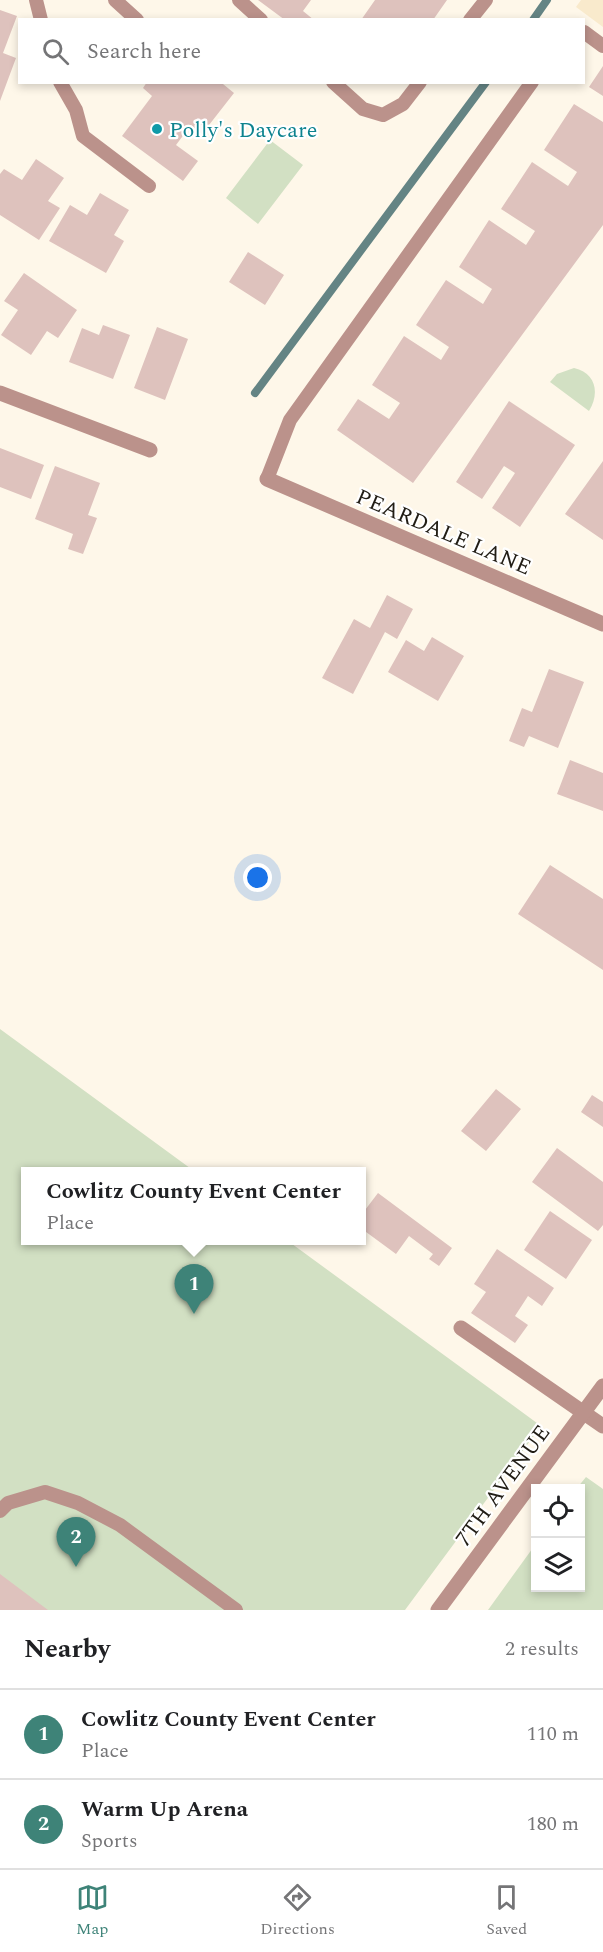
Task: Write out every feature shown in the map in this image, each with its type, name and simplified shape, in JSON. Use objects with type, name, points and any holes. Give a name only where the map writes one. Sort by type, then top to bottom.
[{"type":"street","points":[[0,393],[150,450]]},
{"type":"street","name":"PEARDALE LANE","points":[[267,480],[603,624]]},
{"type":"street","points":[[461,1328],[603,1426]]},
{"type":"street","name":"7TH AVENUE","points":[[438,1610],[603,1386]]},
{"type":"lane","points":[[36,0],[40,18]]},
{"type":"lane","points":[[115,0],[135,18]]},
{"type":"lane","points":[[239,0],[259,18]]},
{"type":"lane","points":[[472,18],[486,0]]},
{"type":"lane","points":[[585,33],[603,46]]},
{"type":"lane","points":[[61,84],[76,110],[83,136],[149,186]]},
{"type":"lane","points":[[335,84],[363,109],[383,115],[403,104],[418,84]]},
{"type":"lane","points":[[267,480],[290,420],[531,84]]},
{"type":"lane","points":[[0,1511],[8,1503],[45,1492],[78,1503],[120,1526],[236,1610]]},
{"type":"shaded area","points":[[581,0],[603,0],[603,27],[576,7]]},
{"type":"green space","points":[[270,140],[303,165],[258,224],[226,198]]},
{"type":"green space","points":[[574,368],[587,374],[594,385],[594,397],[589,411],[550,382],[557,374]]},
{"type":"green space","points":[[0,1029],[189,1167],[21,1167],[21,1245],[293,1245],[541,1426],[405,1610],[0,1610]]},
{"type":"green space","points":[[586,1477],[603,1489],[603,1610],[488,1610],[531,1551],[531,1592],[585,1592],[585,1484],[580,1484]]},
{"type":"building","points":[[258,0],[311,0],[303,11],[312,18],[282,18]]},
{"type":"building","points":[[375,0],[447,0],[434,18],[362,18]]},
{"type":"building","points":[[0,10],[17,16],[3,53],[16,58],[0,101]]},
{"type":"building","points":[[603,66],[603,96],[589,87]]},
{"type":"building","name":"Polly's Daycare","points":[[146,84],[223,84],[234,93],[202,134],[191,125],[176,145],[198,161],[183,181],[122,136],[152,96],[143,88]]},
{"type":"building","points":[[574,104],[603,122],[603,225],[413,483],[337,430],[358,399],[389,419],[400,403],[372,385],[404,336],[441,360],[449,347],[416,325],[446,280],[483,304],[492,289],[459,267],[489,220],[526,245],[535,231],[501,209],[532,162],[568,186],[577,172],[544,150]]},
{"type":"building","points":[[36,159],[64,178],[48,201],[60,208],[39,240],[0,215],[0,174],[4,169],[22,180]]},
{"type":"building","points":[[100,193],[129,210],[114,235],[124,241],[106,273],[49,241],[70,205],[87,215]]},
{"type":"building","points":[[248,252],[284,275],[265,305],[229,282]]},
{"type":"building","points":[[24,273],[77,310],[58,338],[47,331],[31,355],[1,335],[18,310],[4,301]]},
{"type":"building","points":[[103,325],[130,335],[113,379],[69,362],[82,328],[99,335]]},
{"type":"building","points":[[157,327],[188,339],[165,400],[134,388]]},
{"type":"building","points":[[509,401],[575,445],[520,527],[492,508],[515,473],[504,466],[482,499],[456,482]]},
{"type":"building","points":[[0,448],[44,465],[31,499],[0,487]]},
{"type":"building","points":[[603,461],[603,540],[565,514]]},
{"type":"building","points":[[55,466],[100,483],[88,515],[97,518],[83,554],[68,549],[73,534],[35,519]]},
{"type":"building","points":[[387,595],[413,609],[397,639],[385,632],[353,694],[322,678],[354,619],[370,628]]},
{"type":"building","points":[[432,637],[464,656],[438,701],[388,672],[406,640],[424,651]]},
{"type":"building","points":[[549,669],[584,682],[558,748],[529,736],[524,747],[509,741],[522,708],[532,712]]},
{"type":"building","points":[[570,760],[603,773],[603,811],[557,794]]},
{"type":"building","points":[[550,865],[603,899],[603,970],[518,914]]},
{"type":"building","points":[[496,1089],[521,1109],[486,1151],[461,1131]]},
{"type":"building","points":[[592,1095],[603,1102],[603,1127],[581,1112]]},
{"type":"building","points":[[557,1148],[603,1182],[603,1225],[598,1231],[532,1182]]},
{"type":"building","points":[[378,1193],[452,1248],[439,1266],[429,1259],[433,1254],[409,1236],[396,1254],[366,1232],[366,1209]]},
{"type":"building","points":[[550,1211],[592,1240],[566,1279],[524,1250]]},
{"type":"building","points":[[497,1249],[554,1288],[542,1306],[528,1296],[515,1316],[528,1325],[515,1343],[471,1313],[486,1292],[474,1284]]},
{"type":"building","points":[[0,1574],[48,1610],[0,1610]]},
{"type":"waterway","points":[[534,18],[547,0]]},
{"type":"waterway","points":[[255,393],[485,84]]},
{"type":"place","name":"Polly's Daycare","points":[[157,129]]},
{"type":"place","name":"Cowlitz County Event Center","points":[[194,1314]]},
{"type":"place","name":"Warm Up Arena","points":[[76,1567]]}]
